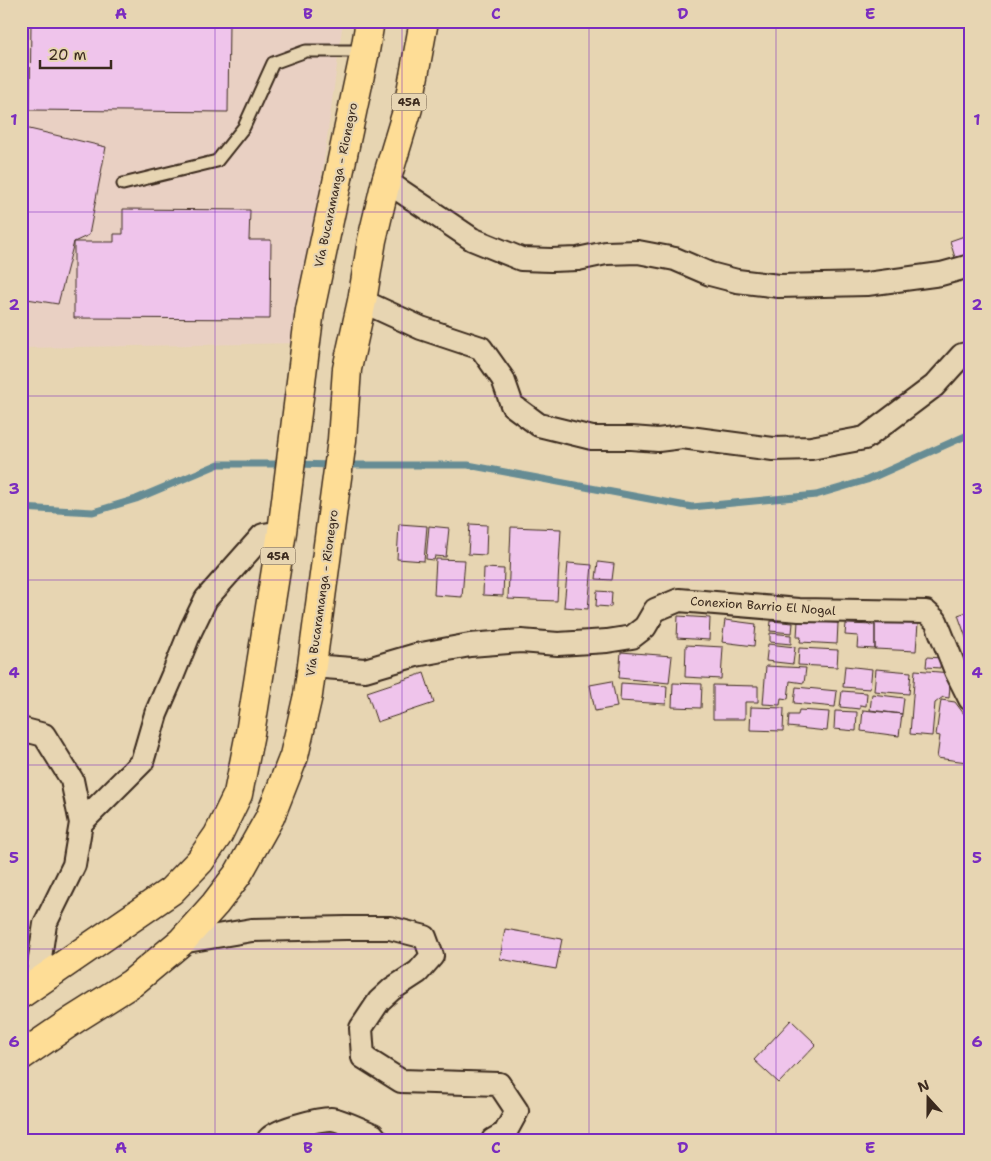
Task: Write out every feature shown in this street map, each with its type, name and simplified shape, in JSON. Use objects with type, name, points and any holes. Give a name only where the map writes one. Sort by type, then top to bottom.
[{"type":"highway","name":"Vía Bucaramanga - Rionegro","points":[[29,989],[171,891],[200,861],[218,835],[238,794],[250,733],[282,532],[310,310],[370,21]]},
{"type":"highway","name":"Vía Bucaramanga - Rionegro","points":[[21,1056],[132,983],[181,942],[215,904],[238,874],[270,817],[294,756],[308,695],[342,440],[346,369],[386,181],[408,108],[424,21]]},
{"type":"street","points":[[386,181],[472,239],[521,258],[578,259],[606,253],[638,252],[675,258],[710,274],[737,281],[779,286],[868,284],[941,274],[970,266]]},
{"type":"street","points":[[362,301],[421,328],[481,348],[503,379],[512,405],[539,425],[592,438],[658,440],[682,437],[773,449],[811,448],[865,438],[934,386],[962,355],[970,353]]},
{"type":"street","points":[[81,823],[142,762],[156,714],[190,630],[206,599],[263,535],[282,532]]},
{"type":"street","name":"Conexion Barrio El Nogal","points":[[311,666],[365,670],[416,655],[470,645],[521,641],[558,644],[616,640],[632,637],[645,627],[655,610],[679,600],[799,610],[926,612],[936,621],[956,671],[970,699]]},
{"type":"street","points":[[21,729],[44,734],[55,751],[72,780],[81,823],[74,865],[45,924],[29,989]]},
{"type":"street","points":[[181,942],[252,930],[327,928],[390,928],[425,937],[432,956],[418,972],[392,988],[379,1001],[361,1028],[363,1058],[401,1081],[499,1084],[517,1111],[505,1133],[493,1140]]},
{"type":"street","points":[[268,1140],[270,1135],[288,1128],[333,1119],[372,1135],[377,1140]]},
{"type":"lane","points":[[123,184],[217,161],[244,127],[273,63],[306,51],[365,51]]},
{"type":"shaded area","points":[[21,21],[343,21],[299,343],[21,348]]},
{"type":"building","points":[[31,21],[229,21],[228,112],[30,110]]},
{"type":"building","points":[[21,127],[106,147],[89,235],[74,242],[58,304],[21,298]]},
{"type":"building","points":[[123,209],[250,210],[249,240],[271,240],[270,319],[74,318],[74,242],[114,242],[114,234],[123,234]]},
{"type":"building","points":[[970,234],[970,257],[956,261],[950,241]]},
{"type":"building","points":[[399,524],[427,526],[424,561],[397,559]]},
{"type":"building","points":[[470,524],[487,525],[486,555],[468,554]]},
{"type":"building","points":[[429,526],[449,528],[446,557],[435,556],[434,560],[426,559]]},
{"type":"building","points":[[511,527],[561,529],[557,601],[508,599]]},
{"type":"building","points":[[436,559],[465,560],[462,597],[434,595]]},
{"type":"building","points":[[598,562],[614,564],[612,580],[596,579]]},
{"type":"building","points":[[568,563],[592,565],[588,609],[564,607]]},
{"type":"building","points":[[484,568],[504,569],[503,596],[483,595]]},
{"type":"building","points":[[970,582],[970,595],[965,583]]},
{"type":"building","points":[[597,591],[612,592],[611,607],[596,606]]},
{"type":"building","points":[[970,611],[970,646],[969,646],[958,615]]},
{"type":"building","points":[[678,616],[710,618],[709,640],[677,638]]},
{"type":"building","points":[[725,620],[756,624],[754,646],[722,642]]},
{"type":"building","points":[[875,620],[918,623],[916,651],[875,649]]},
{"type":"building","points":[[771,621],[793,623],[792,633],[770,631]]},
{"type":"building","points":[[798,621],[838,623],[837,644],[800,642],[801,637],[797,637]]},
{"type":"building","points":[[846,624],[875,625],[875,649],[857,648],[858,636],[845,635]]},
{"type":"building","points":[[770,633],[791,635],[791,644],[770,642]]},
{"type":"building","points":[[768,644],[795,647],[793,664],[766,661]]},
{"type":"building","points":[[686,645],[723,647],[721,679],[685,677]]},
{"type":"building","points":[[799,648],[838,650],[837,667],[798,665]]},
{"type":"building","points":[[621,652],[672,656],[669,683],[619,678]]},
{"type":"building","points":[[927,657],[941,658],[940,668],[926,667]]},
{"type":"building","points":[[766,666],[806,668],[804,683],[790,681],[788,699],[781,698],[780,705],[763,704]]},
{"type":"building","points":[[845,666],[872,669],[870,689],[843,687]]},
{"type":"building","points":[[876,669],[911,672],[909,694],[874,691]]},
{"type":"building","points":[[915,670],[951,673],[949,698],[943,697],[935,703],[932,736],[910,734]]},
{"type":"building","points":[[424,673],[434,703],[377,722],[367,692]]},
{"type":"building","points":[[612,681],[617,707],[595,711],[590,685]]},
{"type":"building","points":[[621,683],[667,686],[666,704],[620,701]]},
{"type":"building","points":[[673,683],[702,684],[701,708],[672,707]]},
{"type":"building","points":[[713,685],[758,686],[758,702],[745,702],[745,719],[713,719]]},
{"type":"building","points":[[796,687],[837,691],[835,707],[794,703]]},
{"type":"building","points":[[842,691],[867,693],[866,706],[860,705],[860,709],[840,707]]},
{"type":"building","points":[[872,694],[904,698],[902,714],[870,710]]},
{"type":"building","points":[[941,700],[955,702],[970,722],[967,762],[937,758],[940,736],[936,735]]},
{"type":"building","points":[[751,707],[784,708],[783,731],[750,730]]},
{"type":"building","points":[[799,710],[829,712],[827,731],[788,727],[789,715],[798,715]]},
{"type":"building","points":[[863,710],[902,714],[899,736],[861,731]]},
{"type":"building","points":[[835,711],[857,712],[856,731],[834,729]]},
{"type":"building","points":[[505,929],[562,939],[556,969],[500,959]]},
{"type":"building","points":[[791,1020],[816,1044],[779,1083],[754,1060]]},
{"type":"waterway","points":[[344,465],[468,465],[692,507],[816,495],[867,480],[970,434]]},
{"type":"waterway","points":[[21,508],[93,512],[136,499],[219,464],[286,464]]},
{"type":"waterway","points":[[297,464],[333,465]]}]
